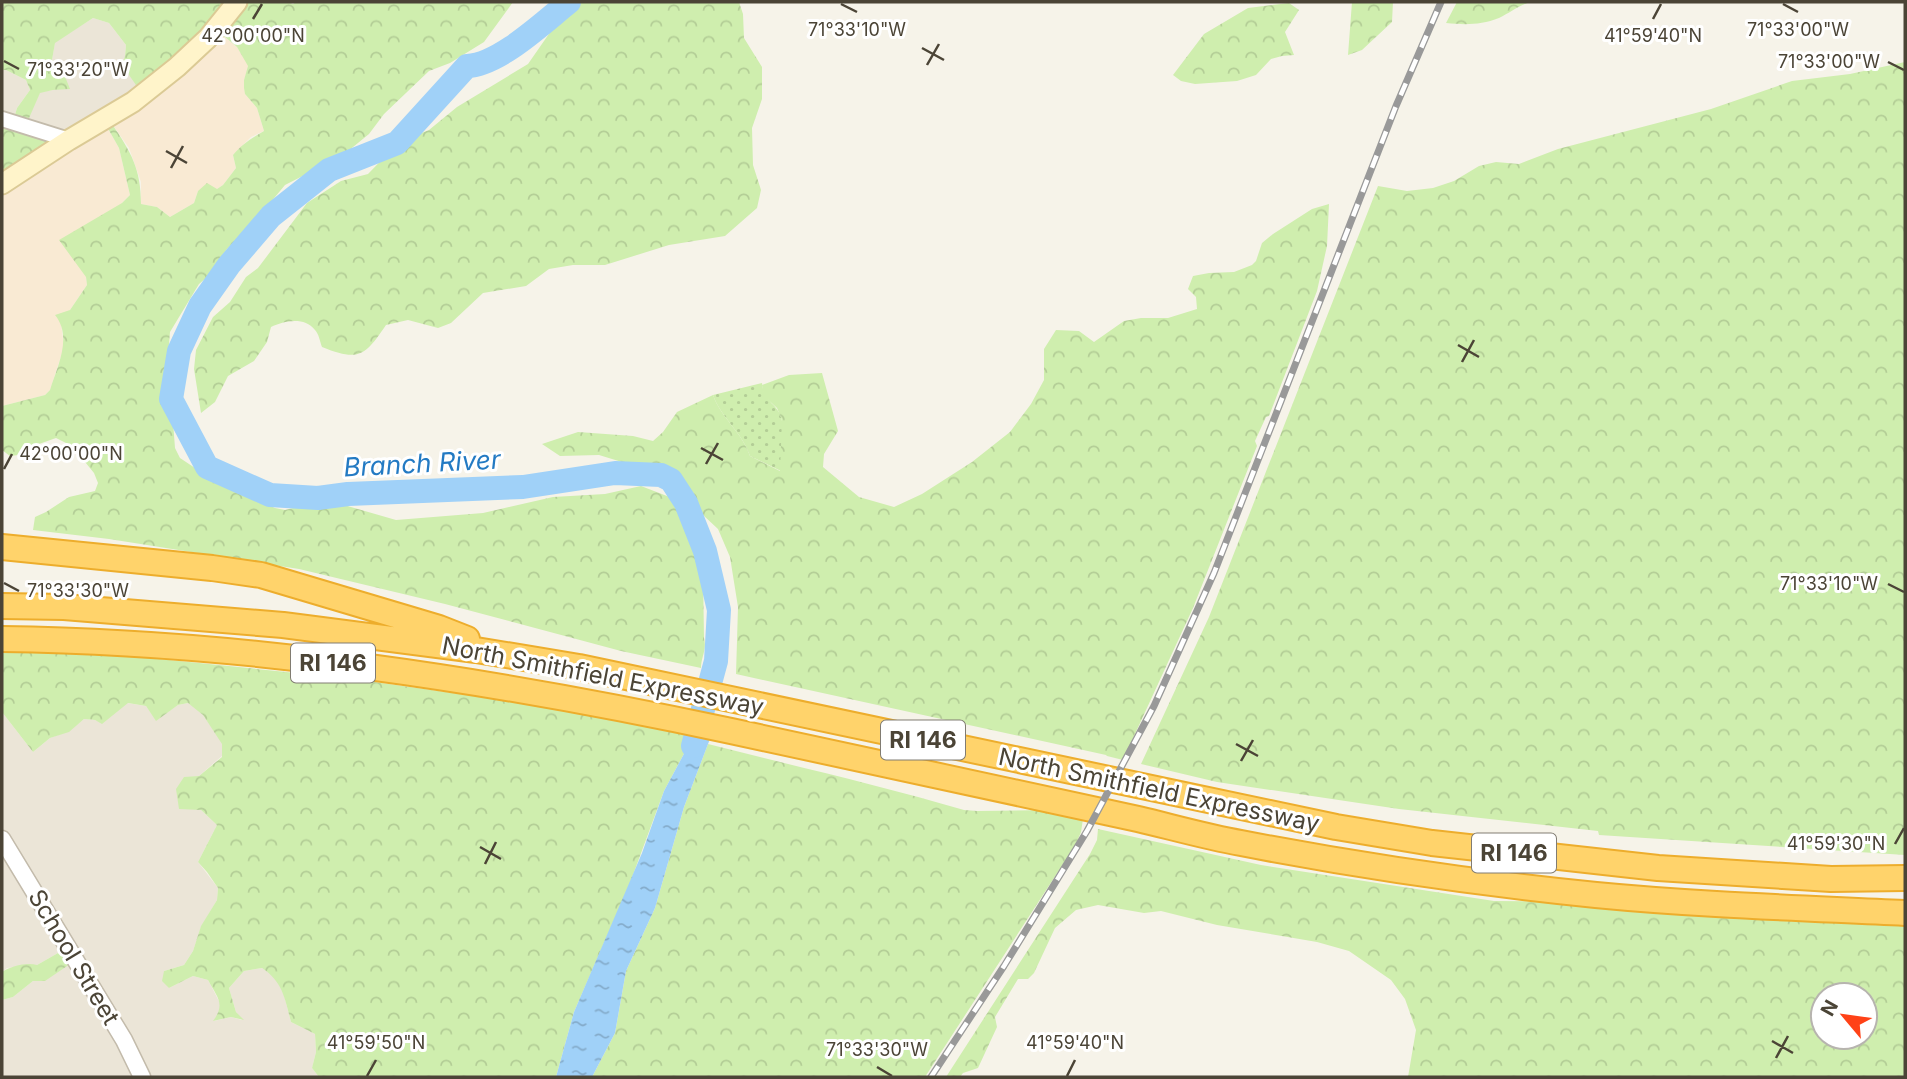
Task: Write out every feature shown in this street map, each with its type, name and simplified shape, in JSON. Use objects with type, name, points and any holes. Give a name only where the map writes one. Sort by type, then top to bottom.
[{"type":"highway","points":[[2,547],[261,575],[439,628],[506,656]]},
{"type":"highway","name":"North Smithfield Expressway","points":[[2,606],[64,607],[283,625],[579,667],[1336,827],[1432,843],[1658,868],[1831,879],[1905,878]]},
{"type":"highway","name":"North Smithfield Expressway","points":[[2,639],[93,642],[287,657],[402,672],[662,716],[1238,843],[1408,872],[1611,896],[1905,913]]},
{"type":"main road","points":[[2,184],[132,102],[177,67],[208,38],[237,2]]},
{"type":"street","points":[[2,119],[69,140]]},
{"type":"street","name":"School Street","points":[[2,839],[124,1040],[142,1077]]},
{"type":"shaded area","points":[[93,18],[109,23],[126,45],[125,56],[143,95],[72,142],[25,125],[40,92],[53,90],[66,79],[52,60],[55,42]]},
{"type":"shaded area","points":[[219,32],[237,47],[249,66],[244,80],[245,94],[257,108],[264,131],[251,137],[233,155],[236,168],[223,185],[217,189],[198,191],[194,203],[170,217],[157,207],[141,204],[141,182],[129,148],[112,124]]},
{"type":"shaded area","points":[[2,70],[26,80],[30,90],[17,108],[14,118],[2,120]]},
{"type":"shaded area","points":[[106,125],[119,148],[130,195],[122,203],[86,277],[87,285],[61,323],[64,347],[50,390],[45,395],[2,406],[2,186]]},
{"type":"shaded area","points":[[127,703],[146,706],[156,720],[178,705],[188,703],[203,715],[223,744],[222,756],[199,776],[201,810],[217,825],[198,862],[218,888],[217,900],[184,965],[164,971],[169,988],[193,976],[208,980],[221,1005],[214,1021],[231,1017],[242,1020],[236,1012],[229,988],[244,971],[262,968],[275,976],[284,995],[291,1022],[315,1034],[316,1052],[312,1068],[319,1077],[2,1077],[2,1000],[13,997],[33,981],[65,949],[37,965],[7,968],[2,972],[2,712],[33,752],[50,738],[69,731],[84,719],[102,723]]},
{"type":"green space","points":[[2,2],[513,2],[484,42],[450,63],[429,71],[384,114],[369,134],[342,156],[285,185],[199,284],[170,332],[168,356],[175,448],[180,458],[210,478],[285,510],[309,504],[344,505],[396,520],[483,513],[553,497],[605,494],[641,486],[680,501],[687,512],[703,575],[705,646],[701,668],[621,651],[445,604],[299,569],[109,539],[33,530],[35,517],[69,497],[95,491],[98,483],[94,473],[72,446],[56,438],[39,444],[27,454],[10,456],[2,450],[2,406],[45,395],[50,390],[63,342],[63,333],[55,315],[70,310],[87,285],[86,277],[59,240],[122,203],[130,195],[119,148],[106,125],[112,124],[134,161],[141,204],[157,207],[170,217],[194,203],[198,191],[207,183],[217,189],[223,185],[236,168],[233,155],[264,131],[257,108],[245,94],[244,80],[248,66],[237,47],[219,32],[143,95],[122,65],[126,45],[109,23],[93,18],[55,43],[52,60],[70,89],[40,93],[26,125],[63,139],[2,186],[2,120],[14,118],[17,108],[30,90],[26,80],[2,70]]},
{"type":"green space","points":[[583,2],[739,2],[743,14],[744,38],[762,67],[762,99],[752,128],[753,165],[761,190],[757,208],[725,236],[669,245],[605,265],[573,265],[549,269],[526,286],[483,293],[451,323],[438,328],[408,320],[386,325],[366,350],[353,355],[322,347],[316,332],[300,321],[276,325],[271,327],[267,342],[254,361],[228,376],[215,402],[201,413],[194,369],[196,350],[213,317],[230,302],[246,277],[258,268],[307,203],[341,181],[368,174],[399,142],[429,130],[457,107],[528,64],[560,18]]},
{"type":"green space","points":[[1352,2],[1393,2],[1392,22],[1362,50],[1348,55]]},
{"type":"green space","points":[[1457,2],[1531,2],[1486,22],[1446,23]]},
{"type":"green space","points":[[1289,3],[1299,10],[1285,32],[1294,55],[1271,59],[1256,75],[1237,81],[1195,84],[1181,81],[1173,75],[1204,34],[1248,8]]},
{"type":"green space","points":[[1905,62],[1905,855],[1599,835],[1598,831],[1399,809],[1217,782],[1141,764],[1209,617],[1378,186],[1407,191],[1433,188],[1454,181],[1479,166],[1496,162],[1519,164],[1558,149],[1711,109],[1792,81],[1850,74]]},
{"type":"green space","points":[[1329,204],[1327,246],[1317,291],[1269,416],[1266,417],[1255,441],[1257,446],[1193,608],[1123,760],[736,674],[738,607],[730,557],[718,529],[688,501],[672,471],[663,466],[625,463],[599,455],[560,456],[542,444],[578,432],[633,436],[653,441],[677,412],[713,395],[750,456],[780,471],[782,420],[777,408],[764,396],[762,385],[789,375],[822,373],[838,431],[824,454],[823,467],[859,497],[894,507],[922,494],[972,462],[1010,432],[1031,404],[1044,380],[1044,349],[1056,330],[1079,331],[1094,342],[1124,321],[1168,318],[1197,309],[1196,297],[1188,289],[1193,276],[1234,272],[1252,265],[1262,243],[1273,234],[1312,209]]},
{"type":"green space","points":[[762,383],[763,390],[778,410],[782,421],[781,471],[750,456],[713,395]]},
{"type":"green space","points":[[2,645],[346,678],[588,712],[688,733],[686,750],[664,791],[630,883],[574,1012],[556,1077],[319,1077],[312,1068],[316,1052],[315,1034],[291,1022],[279,985],[262,968],[244,971],[229,988],[236,1012],[244,1020],[231,1017],[213,1021],[220,1005],[208,980],[193,976],[169,988],[162,981],[164,971],[184,965],[193,951],[201,926],[217,900],[218,888],[198,862],[217,825],[201,810],[179,809],[176,789],[184,777],[199,776],[222,757],[222,744],[203,715],[188,703],[178,705],[156,721],[146,706],[128,703],[102,724],[84,719],[69,732],[50,738],[33,752],[2,712]]},
{"type":"green space","points":[[708,744],[964,810],[1050,810],[1083,819],[1076,844],[925,1077],[592,1077],[615,1033],[626,971],[655,908],[684,807]]},
{"type":"green space","points":[[1098,829],[1261,865],[1494,901],[1592,902],[1905,920],[1905,1077],[1408,1077],[1416,1030],[1405,999],[1391,980],[1349,951],[1317,942],[1217,925],[1161,911],[1144,913],[1098,905],[1076,910],[1055,928],[1034,973],[1028,979],[1018,979],[995,1017],[997,1027],[978,1068],[963,1073],[960,1077],[946,1077],[1097,840]]},
{"type":"green space","points":[[65,949],[73,962],[45,981],[33,981],[13,997],[2,1000],[2,972],[19,965],[37,965]]},
{"type":"water","points":[[713,731],[684,807],[655,908],[626,971],[615,1033],[592,1077],[556,1077],[574,1012],[642,853],[664,791],[686,750],[688,733]]},
{"type":"waterway","name":"Branch River","points":[[569,2],[507,51],[480,64],[467,66],[397,143],[329,170],[271,216],[229,265],[200,306],[179,351],[171,399],[207,467],[270,495],[318,498],[348,494],[523,487],[615,473],[661,475],[671,480],[686,503],[705,551],[719,610],[716,661],[693,746]]},
{"type":"railway","points":[[931,1077],[1004,966],[1087,831],[1154,706],[1214,573],[1396,106],[1441,2]]}]
